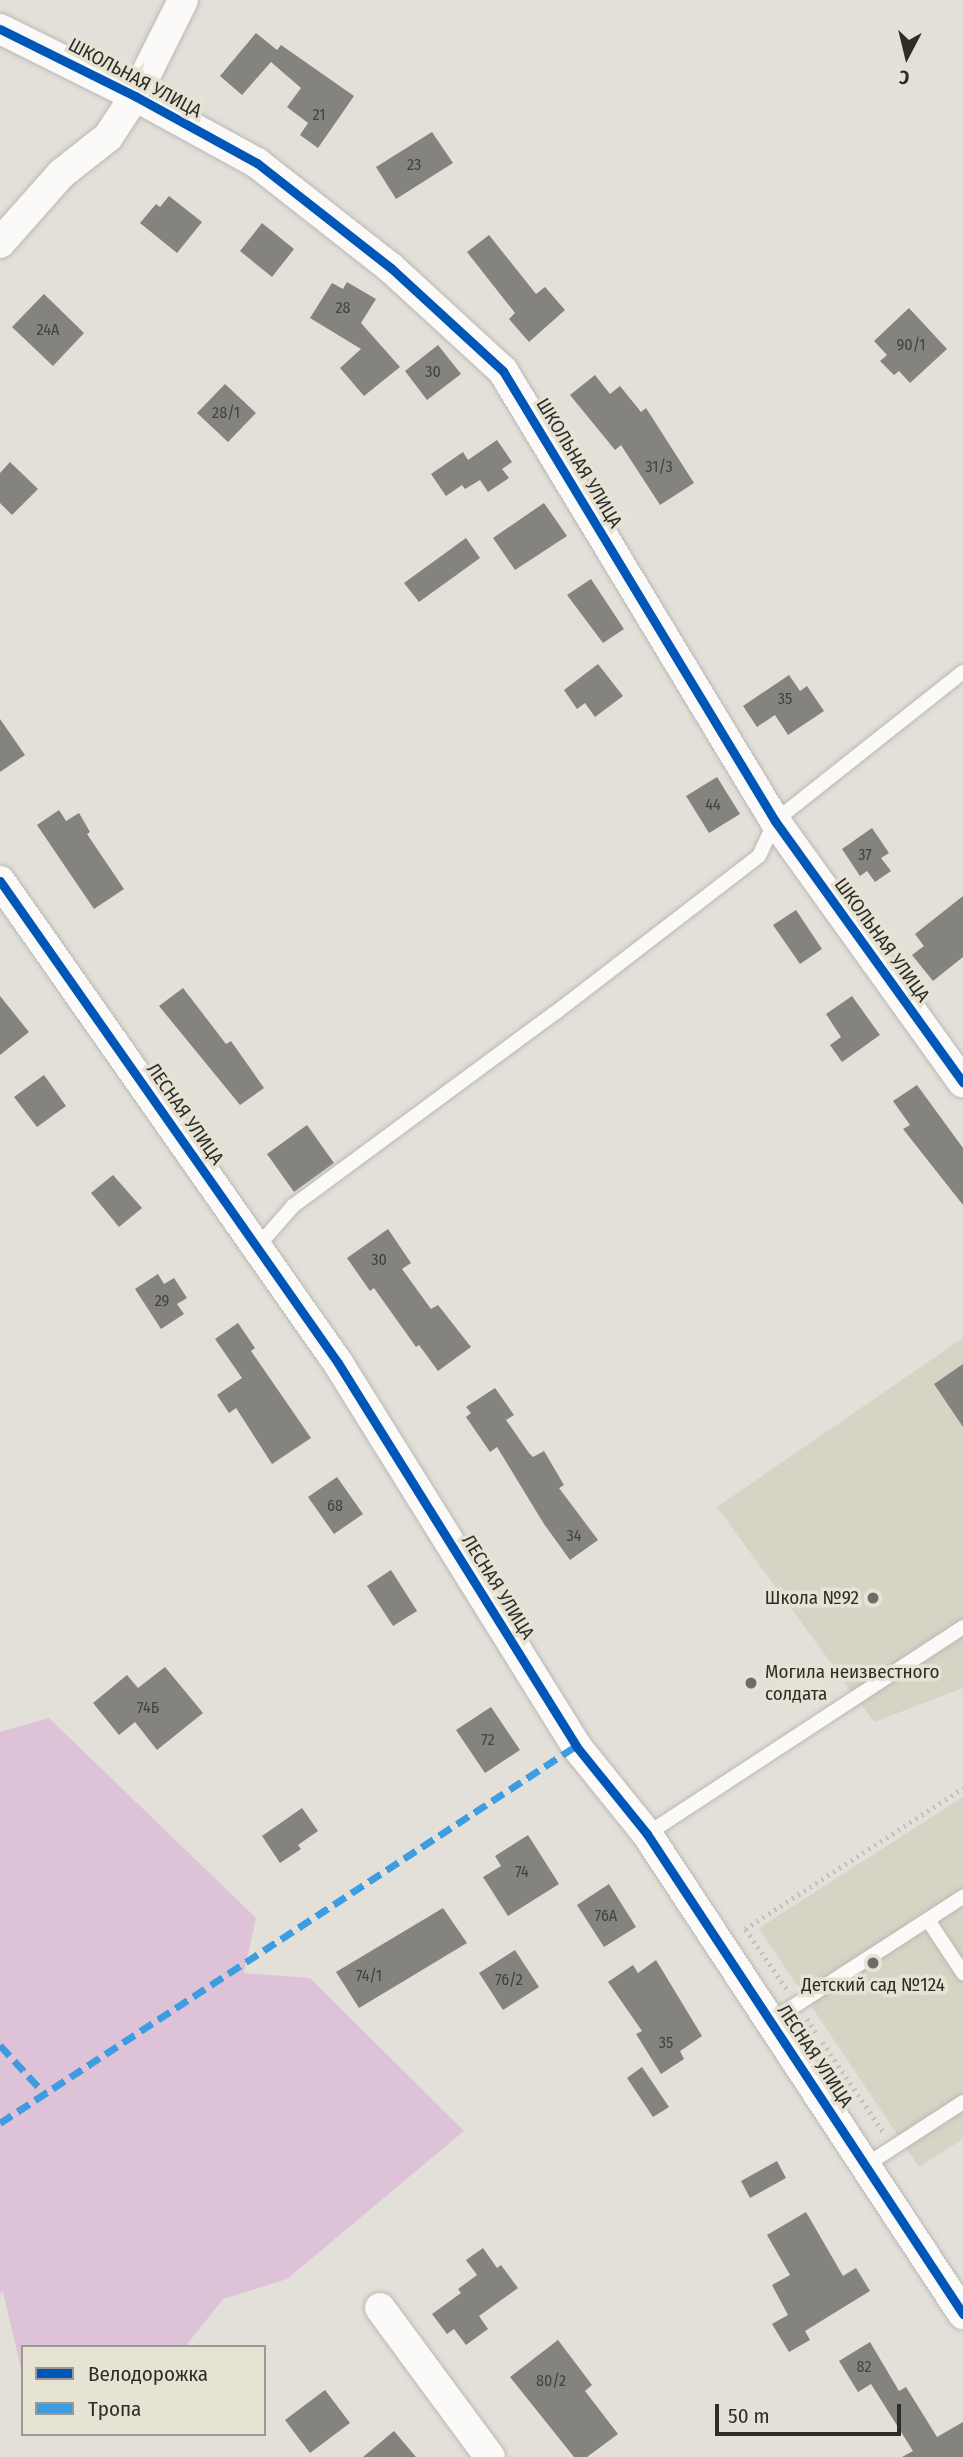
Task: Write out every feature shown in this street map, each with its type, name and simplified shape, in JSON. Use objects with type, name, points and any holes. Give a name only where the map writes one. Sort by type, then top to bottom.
[{"type":"street","points":[[0,243],[61,174],[108,137],[135,96],[183,0]]},
{"type":"street","name":"ШКОЛЬНАЯ УЛИЦА","points":[[0,29],[135,96],[257,163],[391,268],[503,371],[775,821],[963,1083]]},
{"type":"street","name":"ЛЕСНАЯ УЛИЦА","points":[[0,881],[338,1363],[576,1746],[646,1834],[963,2314]]},
{"type":"street","points":[[380,2308],[490,2457]]},
{"type":"lane","points":[[257,1247],[293,1206],[555,1013],[759,856],[775,821],[963,672]]},
{"type":"lane","points":[[646,1834],[963,1627]]},
{"type":"lane","points":[[771,2021],[963,1897]]},
{"type":"lane","points":[[928,1920],[963,1973]]},
{"type":"lane","points":[[866,2165],[963,2102]]},
{"type":"path","points":[[894,2147],[746,1929],[963,1788]]},
{"type":"shaded area","name":"Школа №92","points":[[963,1338],[963,1688],[874,1722],[717,1507]]},
{"type":"shaded area","points":[[49,1718],[256,1918],[244,1973],[310,1978],[464,2131],[287,2279],[223,2299],[187,2345],[21,2345],[21,2368],[3,2292],[0,2293],[0,1732]]},
{"type":"shaded area","name":"Детский сад №124","points":[[963,1797],[963,2139],[919,2167],[759,1928]]},
{"type":"building","points":[[256,33],[277,50],[281,45],[354,96],[318,148],[300,135],[308,123],[287,107],[301,88],[271,62],[242,95],[220,76]]},
{"type":"building","points":[[432,132],[453,163],[396,199],[376,167]]},
{"type":"building","points":[[169,196],[202,222],[177,253],[140,223],[156,204],[160,207]]},
{"type":"building","points":[[262,223],[294,249],[272,277],[240,251]]},
{"type":"building","points":[[489,235],[536,294],[545,287],[565,310],[529,342],[509,319],[515,313],[467,252]]},
{"type":"building","points":[[347,282],[376,299],[361,323],[400,367],[364,396],[340,368],[361,349],[310,318],[332,283],[343,289]]},
{"type":"building","points":[[44,294],[84,333],[53,366],[12,327]]},
{"type":"building","points":[[909,308],[947,349],[910,383],[899,371],[894,375],[880,361],[887,355],[874,341]]},
{"type":"building","points":[[438,345],[461,374],[427,400],[405,371]]},
{"type":"building","points":[[595,375],[610,394],[620,386],[641,412],[646,408],[694,483],[660,505],[621,445],[615,450],[570,395]]},
{"type":"building","points":[[225,384],[256,413],[228,442],[197,413]]},
{"type":"building","points":[[497,440],[512,462],[502,469],[509,478],[488,492],[480,480],[465,489],[462,485],[446,496],[431,474],[463,452],[468,460]]},
{"type":"building","points":[[10,462],[38,489],[12,515],[0,503],[0,473]]},
{"type":"building","points":[[544,503],[567,536],[515,570],[493,538]]},
{"type":"building","points":[[466,538],[480,558],[419,602],[404,583]]},
{"type":"building","points":[[591,579],[624,629],[603,643],[567,595]]},
{"type":"building","points":[[598,664],[623,696],[595,717],[585,703],[577,709],[564,690]]},
{"type":"building","points":[[789,675],[800,691],[807,686],[824,711],[788,735],[775,715],[757,727],[743,706]]},
{"type":"building","points":[[0,719],[25,755],[0,772]]},
{"type":"building","points":[[717,777],[740,814],[709,833],[686,796]]},
{"type":"building","points":[[59,810],[66,821],[79,813],[90,832],[87,834],[124,889],[94,909],[37,825]]},
{"type":"building","points":[[872,828],[889,853],[881,858],[891,871],[875,882],[867,871],[860,876],[842,849]]},
{"type":"building","points":[[963,896],[963,957],[933,981],[912,955],[924,946],[915,934]]},
{"type":"building","points":[[796,910],[822,949],[800,964],[773,925]]},
{"type":"building","points":[[183,988],[226,1044],[231,1041],[264,1088],[240,1105],[159,1006]]},
{"type":"building","points":[[0,996],[29,1032],[0,1055]]},
{"type":"building","points":[[852,996],[880,1035],[842,1062],[830,1045],[841,1037],[826,1014]]},
{"type":"building","points":[[44,1075],[66,1106],[37,1127],[14,1097]]},
{"type":"building","points":[[917,1085],[963,1148],[963,1205],[903,1129],[910,1125],[893,1101]]},
{"type":"building","points":[[307,1125],[334,1163],[294,1192],[267,1154]]},
{"type":"building","points":[[113,1175],[142,1208],[119,1227],[91,1193]]},
{"type":"building","points":[[388,1229],[411,1263],[402,1269],[431,1309],[438,1305],[471,1347],[438,1371],[419,1345],[416,1347],[374,1288],[370,1291],[347,1258]]},
{"type":"building","points":[[158,1274],[164,1284],[174,1278],[187,1298],[177,1304],[184,1314],[161,1329],[135,1289]]},
{"type":"building","points":[[238,1323],[255,1348],[251,1351],[311,1438],[272,1464],[236,1408],[229,1413],[217,1395],[242,1378],[215,1339]]},
{"type":"building","points":[[963,1364],[963,1427],[934,1384]]},
{"type":"building","points":[[495,1388],[514,1415],[506,1420],[533,1457],[544,1451],[564,1485],[559,1488],[598,1540],[570,1560],[544,1524],[497,1447],[490,1452],[466,1417],[471,1413],[466,1407]]},
{"type":"building","points":[[337,1477],[363,1514],[334,1534],[308,1497]]},
{"type":"building","points":[[391,1570],[417,1611],[393,1626],[367,1586]]},
{"type":"building","points":[[165,1667],[203,1713],[157,1750],[135,1722],[119,1735],[93,1703],[127,1675],[138,1688]]},
{"type":"building","points":[[491,1707],[520,1750],[485,1773],[456,1730]]},
{"type":"building","points":[[302,1808],[318,1831],[298,1845],[301,1849],[280,1863],[262,1836]]},
{"type":"building","points":[[528,1835],[559,1884],[508,1916],[483,1877],[501,1866],[495,1856]]},
{"type":"building","points":[[609,1884],[636,1927],[604,1947],[577,1905]]},
{"type":"building","points":[[443,1908],[467,1943],[359,2008],[336,1972]]},
{"type":"building","points":[[515,1950],[539,1987],[503,2010],[479,1973]]},
{"type":"building","points":[[656,1960],[702,2036],[680,2051],[684,2059],[661,2074],[636,2034],[642,2031],[608,1982],[633,1965],[638,1973]]},
{"type":"building","points":[[642,2067],[669,2107],[653,2117],[627,2078]]},
{"type":"building","points":[[777,2161],[786,2178],[750,2198],[741,2181]]},
{"type":"building","points":[[806,2212],[843,2276],[856,2268],[870,2291],[805,2331],[810,2340],[789,2352],[772,2324],[788,2315],[772,2285],[790,2275],[767,2235]]},
{"type":"building","points":[[483,2248],[497,2268],[501,2265],[518,2288],[479,2316],[488,2329],[466,2345],[454,2329],[447,2334],[432,2314],[461,2293],[458,2289],[477,2275],[466,2260]]},
{"type":"building","points":[[558,2340],[592,2385],[585,2391],[618,2434],[587,2457],[574,2457],[510,2377]]},
{"type":"building","points":[[870,2342],[899,2391],[906,2387],[937,2437],[963,2422],[963,2457],[902,2457],[913,2451],[871,2384],[858,2392],[839,2361]]},
{"type":"building","points":[[325,2390],[350,2423],[310,2453],[285,2420]]},
{"type":"building","points":[[394,2431],[416,2457],[363,2457]]},
{"type":"marked path","points":[[0,2123],[576,1746]]},
{"type":"marked path","points":[[0,2045],[45,2094]]},
{"type":"cycle path","points":[[0,29],[135,96],[257,163],[391,268],[503,371],[775,821],[963,1083]]},
{"type":"cycle path","points":[[0,881],[338,1363],[576,1746],[647,1834],[963,2314]]},
{"type":"place","name":"Школа №92","points":[[873,1598]]},
{"type":"place","name":"Могила неизвестного солдата","points":[[751,1683]]},
{"type":"place","name":"Детский сад №124","points":[[873,1963]]}]
